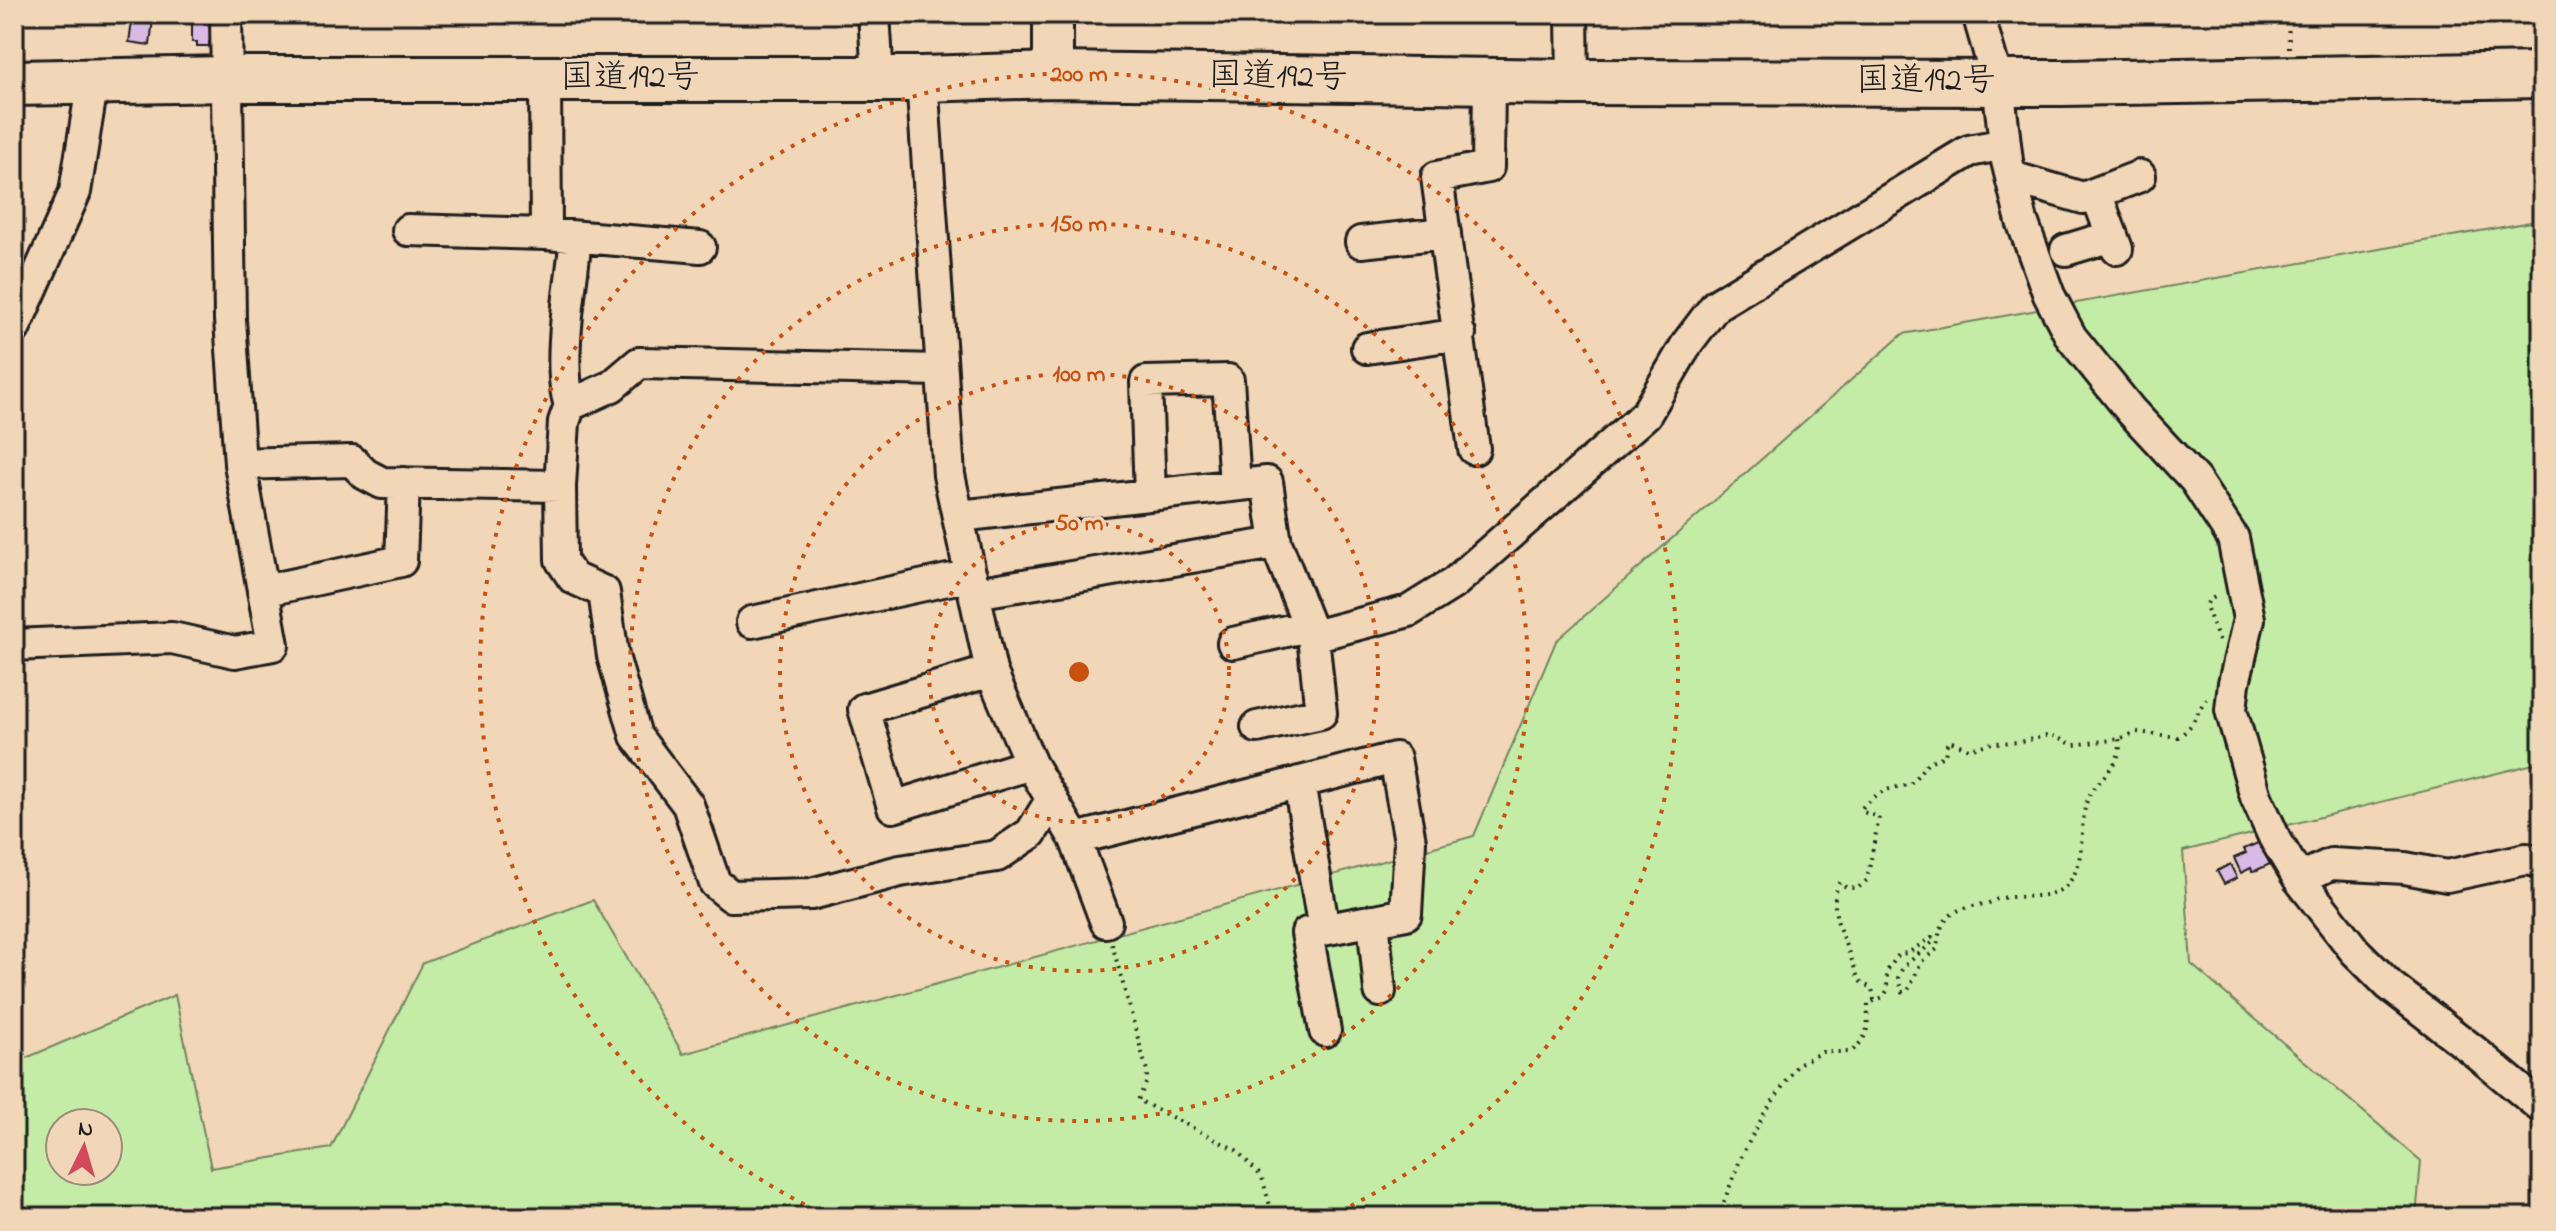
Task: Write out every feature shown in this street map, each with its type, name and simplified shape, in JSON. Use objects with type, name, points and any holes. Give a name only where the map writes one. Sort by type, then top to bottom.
[{"type":"highway","name":"国道192号","points":[[14,83],[228,79],[922,79],[1053,75],[1573,82],[1998,83],[2542,75]]},
{"type":"main road","points":[[1053,14],[1053,75]]},
{"type":"street","points":[[14,645],[172,638],[235,652],[273,645],[240,464],[230,320],[226,14]]},
{"type":"street","points":[[874,14],[878,79]]},
{"type":"street","points":[[1572,14],[1573,82]]},
{"type":"street","points":[[1978,14],[1998,83],[2005,144],[2022,221],[2049,295],[2071,337],[2131,411],[2195,480],[2233,538],[2249,619],[2231,710],[2256,797],[2274,837],[2299,879],[2355,951],[2389,985],[2542,1108]]},
{"type":"street","points":[[545,79],[546,234]]},
{"type":"street","points":[[922,79],[949,475],[991,671],[1031,764],[1075,839],[1106,922]]},
{"type":"street","points":[[14,329],[75,192],[93,80]]},
{"type":"street","points":[[1474,449],[1437,177],[1488,167],[1489,81]]},
{"type":"street","points":[[1233,643],[1409,611],[1454,583],[1646,414],[1688,342],[1716,305],[1969,151],[2005,144]]},
{"type":"street","points":[[2011,177],[2083,198],[2140,176]]},
{"type":"street","points":[[2066,250],[2115,242],[2096,193]]},
{"type":"street","points":[[408,230],[546,234],[700,247]]},
{"type":"street","points":[[1361,242],[1445,233]]},
{"type":"street","points":[[576,237],[564,365],[565,390],[570,405],[564,422],[560,486],[561,560],[573,578],[604,592],[613,656],[636,736],[688,805],[715,883],[731,896],[811,894],[900,871],[997,856],[1031,833],[1052,799]]},
{"type":"street","points":[[1367,348],[1460,334]]},
{"type":"street","points":[[570,405],[612,386],[639,363],[940,370]]},
{"type":"street","points":[[1150,495],[1146,382],[1228,380],[1235,485]]},
{"type":"street","points":[[240,464],[352,461],[365,474],[382,483],[560,486]]},
{"type":"street","points":[[959,516],[1267,482],[1276,543],[1311,631],[1321,713],[1257,727]]},
{"type":"street","points":[[263,591],[401,561],[404,483]]},
{"type":"street","points":[[752,622],[973,584],[1276,543]]},
{"type":"street","points":[[991,671],[864,709],[893,807],[1031,764]]},
{"type":"street","points":[[1075,839],[1395,758],[1410,841],[1406,914],[1307,933],[1325,1031]]},
{"type":"street","points":[[1299,782],[1324,930]]},
{"type":"street","points":[[2299,879],[2331,864],[2405,868],[2447,876],[2526,859],[2542,862]]},
{"type":"street","points":[[1373,920],[1380,991]]},
{"type":"path","points":[[2219,642],[2206,606],[2218,595],[2244,590]]},
{"type":"path","points":[[1874,1000],[1872,988],[1861,981],[1856,972],[1835,906],[1836,888],[1840,882],[1847,888],[1858,888],[1867,880],[1879,817],[1863,812],[1866,803],[1888,788],[1910,785],[1928,762],[1945,756],[1950,741],[1969,749],[2051,735],[2074,745],[2119,739],[2137,732],[2178,737],[2192,728],[2198,710],[2214,689]]},
{"type":"path","points":[[1718,1217],[1742,1155],[1764,1114],[1798,1064],[1822,1052],[1851,1052],[1864,1040],[1869,1028],[1868,1004],[1883,997],[1887,991],[1887,971],[1899,954],[1908,953],[1932,937],[1933,942],[1903,967],[1898,978],[1902,992],[1908,991],[1921,962],[1937,949],[1938,934],[1950,916],[1960,908],[1989,903],[1996,898],[2045,895],[2064,888],[2074,874],[2080,857],[2083,816],[2089,797],[2097,784],[2108,775],[2121,748],[2119,739]]},
{"type":"path","points":[[1106,922],[1147,1071],[1147,1081],[1138,1100],[1236,1150],[1262,1177],[1273,1217]]},
{"type":"path","points":[[1723,1207],[1733,1217]]},
{"type":"green space","points":[[2542,220],[2542,762],[2183,851],[2191,964],[2421,1161],[2416,1217],[14,1217],[14,1063],[175,995],[211,1168],[331,1148],[423,963],[593,900],[683,1054],[1474,836],[1556,641],[1903,334]]},
{"type":"building","points":[[192,14],[214,14],[209,46],[197,46],[197,42],[192,42]]},
{"type":"building","points":[[133,15],[153,18],[150,45],[129,42]]},
{"type":"building","points":[[2260,842],[2270,864],[2241,873],[2234,858],[2246,853],[2244,849]]},
{"type":"building","points":[[2230,864],[2237,878],[2224,884],[2217,871]]}]
